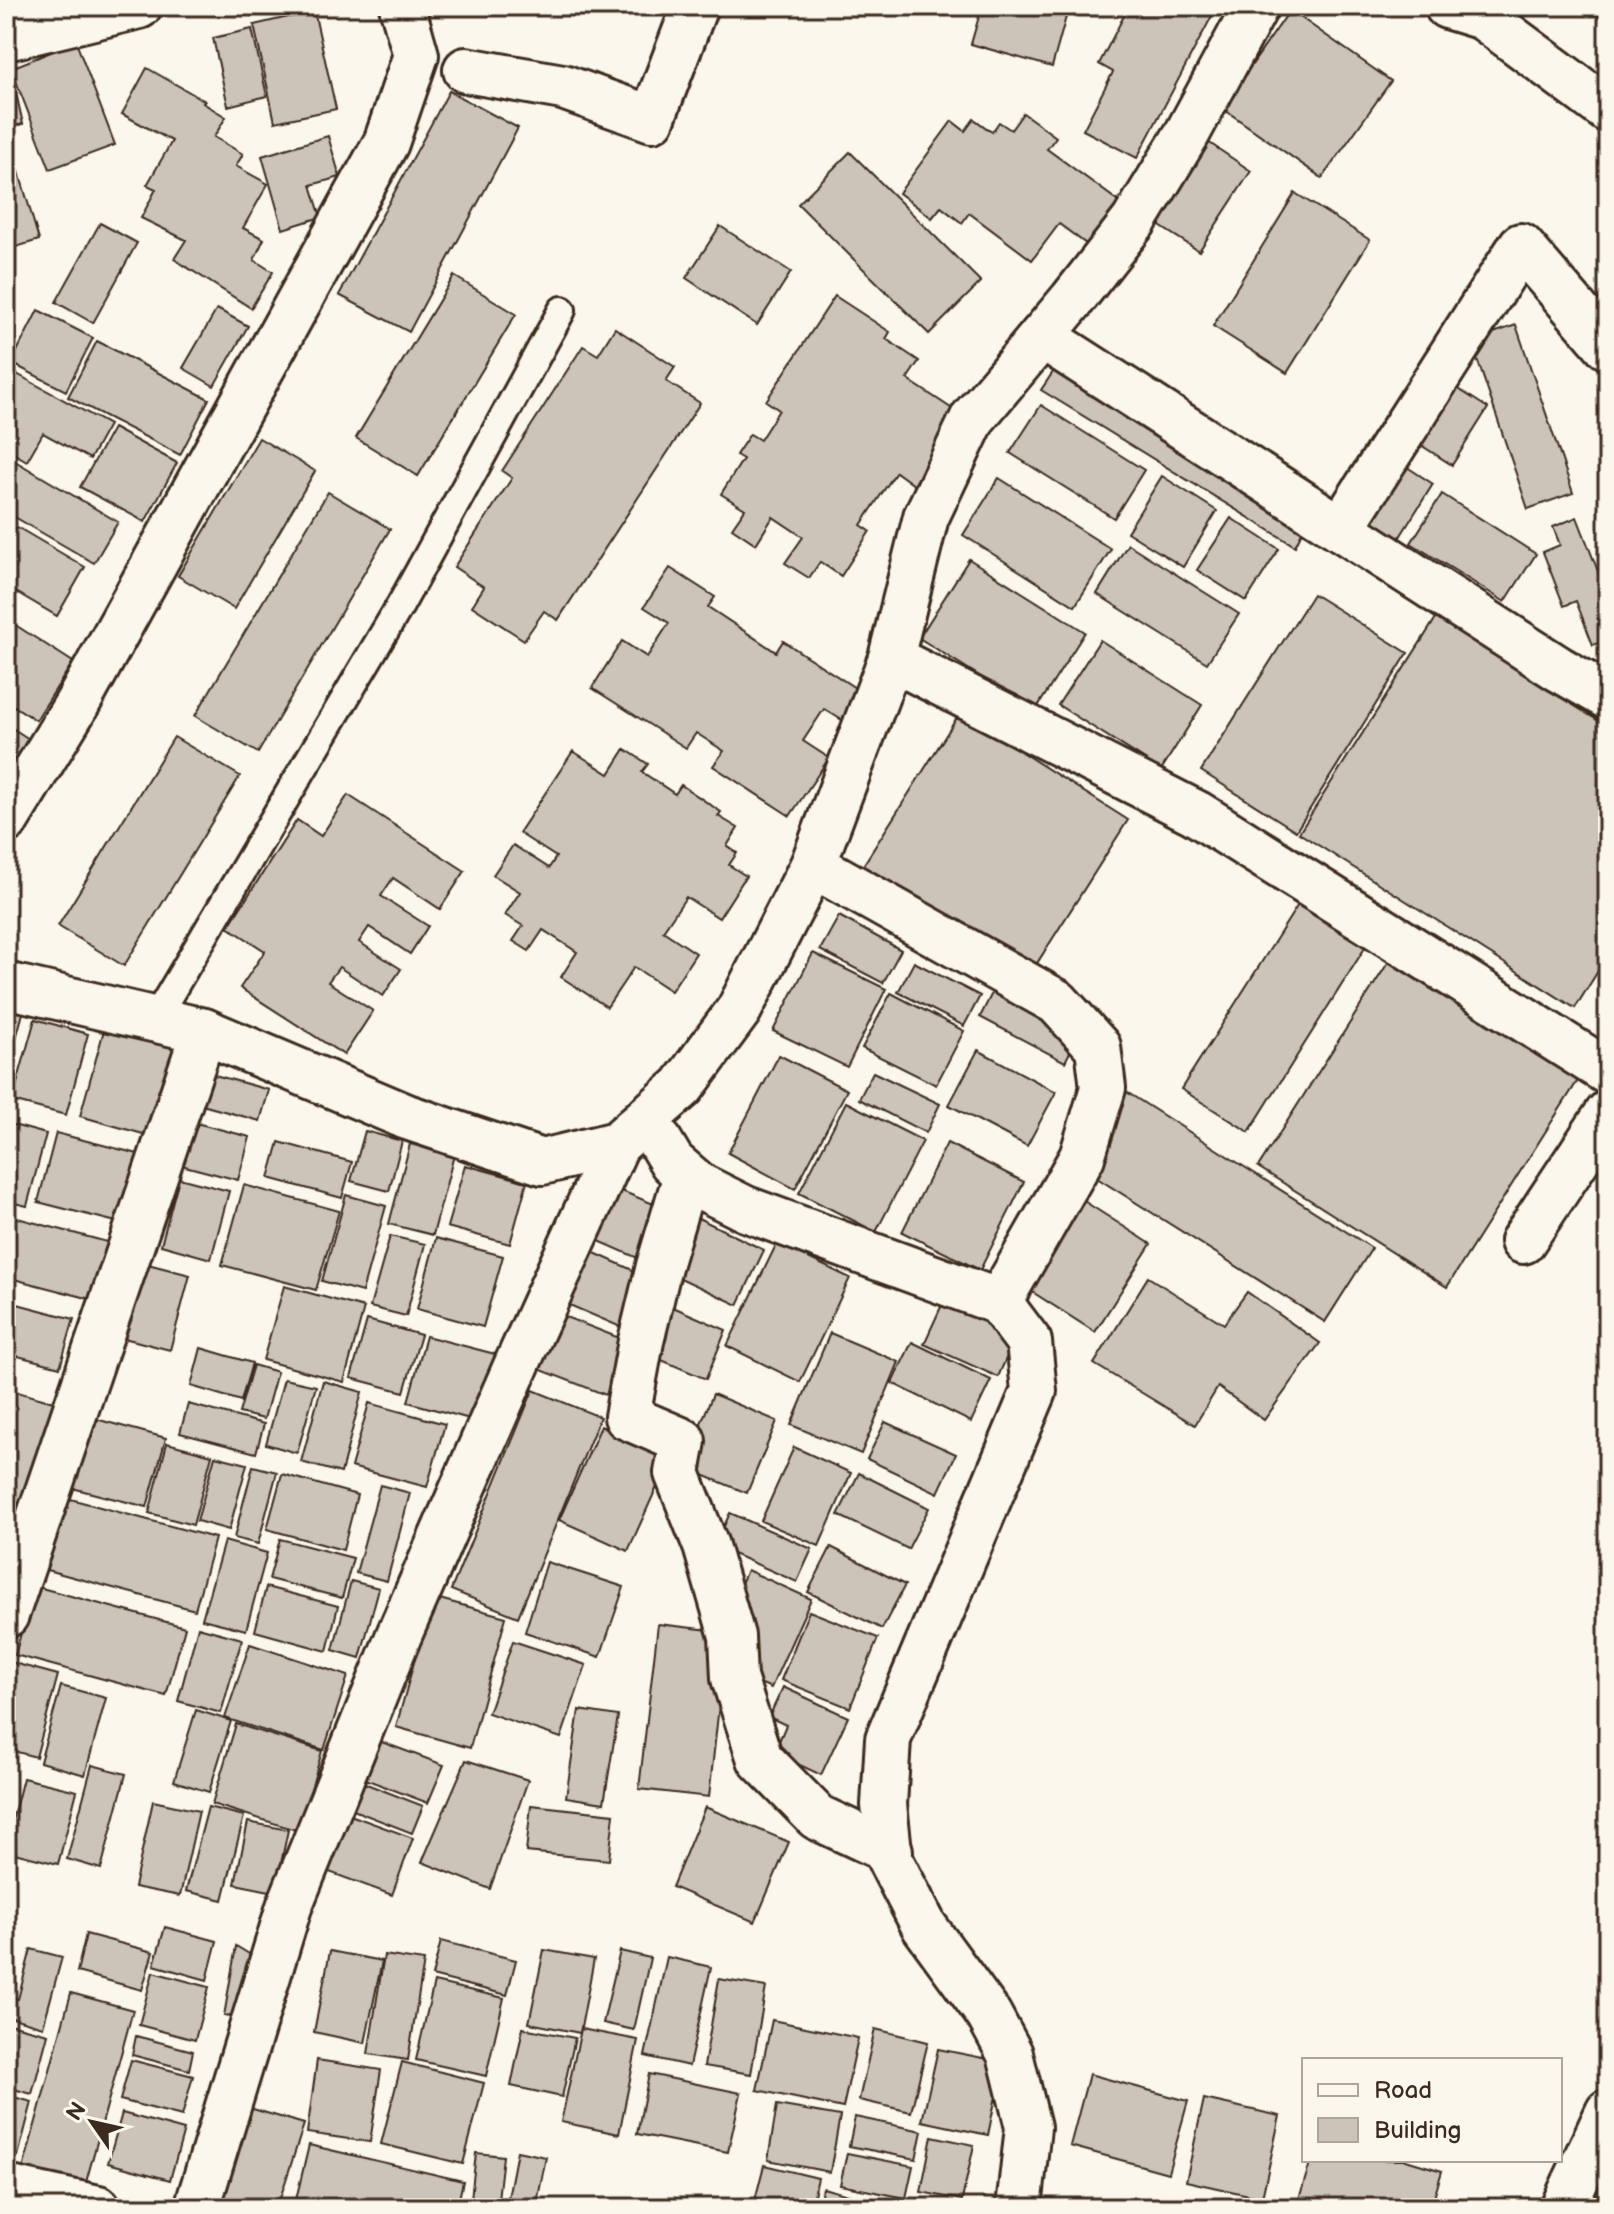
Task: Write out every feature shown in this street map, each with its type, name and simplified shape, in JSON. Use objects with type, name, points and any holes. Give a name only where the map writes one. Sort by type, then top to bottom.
[{"type":"street","points":[[6,820],[77,704],[386,143],[416,55],[402,6]]},
{"type":"street","points":[[466,70],[563,87],[652,119],[695,6]]},
{"type":"street","points":[[6,985],[204,1031],[407,1117],[542,1162],[632,1131],[682,1087],[739,1010],[813,865],[891,658],[926,517],[973,418],[1134,221],[1187,134],[1256,6]]},
{"type":"street","points":[[6,38],[125,8]]},
{"type":"street","points":[[1472,10],[1608,110]]},
{"type":"street","points":[[1341,528],[1521,246],[1608,347]]},
{"type":"street","points":[[1042,336],[1559,669],[1608,697]]},
{"type":"street","points":[[891,658],[1196,813],[1608,1072]]},
{"type":"street","points":[[813,865],[1057,1002],[1098,1047],[1103,1088],[1082,1157],[999,1302]]},
{"type":"street","points":[[6,1615],[204,1031]]},
{"type":"street","points":[[1523,1241],[1608,1113]]},
{"type":"street","points":[[632,1131],[700,1186],[746,1209],[999,1302],[1029,1342],[1034,1391],[888,1739],[884,1805],[890,1860],[924,1926],[989,2015],[1010,2054],[1028,2127],[1019,2208]]},
{"type":"street","points":[[197,2208],[289,1907],[399,1635],[517,1364],[632,1131]]},
{"type":"street","points":[[686,1175],[659,1266],[627,1417],[683,1441],[677,1473],[706,1546],[732,1636],[734,1678],[760,1759],[817,1817],[890,1851]]},
{"type":"street","points":[[1563,2208],[1608,2112]]},
{"type":"street","points":[[6,2188],[98,2208]]},
{"type":"lane","points":[[155,1019],[401,604],[562,310]]},
{"type":"building","points":[[982,6],[1069,6],[1052,67],[971,44]]},
{"type":"building","points":[[1129,6],[1199,6],[1213,14],[1137,158],[1083,130],[1113,72],[1099,64]]},
{"type":"building","points":[[1584,6],[1608,6],[1608,24]]},
{"type":"building","points":[[1290,10],[1391,81],[1322,178],[1222,108]]},
{"type":"building","points":[[314,11],[336,109],[275,122],[254,25]]},
{"type":"building","points":[[252,29],[267,96],[228,106],[213,38]]},
{"type":"building","points":[[76,42],[115,145],[50,169],[11,68]]},
{"type":"building","points":[[6,58],[23,124],[6,128]]},
{"type":"building","points":[[147,68],[205,101],[203,103],[226,117],[214,137],[243,154],[236,166],[268,184],[243,228],[264,239],[254,260],[273,272],[251,308],[174,259],[186,240],[141,218],[156,189],[147,185],[172,141],[122,114]]},
{"type":"building","points":[[449,91],[518,128],[409,332],[339,295]]},
{"type":"building","points":[[1023,113],[1056,137],[1047,149],[1129,209],[1097,252],[1059,224],[1032,260],[969,213],[962,223],[941,207],[932,218],[899,193],[952,121],[965,131],[974,119],[992,132],[999,122],[1011,130]]},
{"type":"building","points":[[328,136],[340,177],[311,185],[321,217],[283,229],[262,156]]},
{"type":"building","points":[[1208,142],[1251,171],[1199,251],[1155,223]]},
{"type":"building","points":[[850,152],[981,282],[929,334],[798,204]]},
{"type":"building","points":[[16,162],[39,240],[6,250],[6,165]]},
{"type":"building","points":[[1295,193],[1370,240],[1287,373],[1213,326]]},
{"type":"building","points":[[100,223],[137,243],[93,323],[56,302]]},
{"type":"building","points":[[720,226],[791,272],[757,325],[686,278]]},
{"type":"building","points":[[454,276],[516,314],[418,476],[356,438]]},
{"type":"building","points":[[835,296],[890,332],[886,339],[919,361],[907,379],[960,414],[914,485],[896,472],[861,525],[870,531],[841,576],[820,562],[809,578],[785,563],[803,537],[773,517],[756,544],[732,528],[745,509],[721,494],[743,459],[736,455],[750,434],[760,440],[779,410],[766,401]]},
{"type":"building","points":[[217,309],[248,326],[214,386],[183,368]]},
{"type":"building","points":[[38,310],[93,338],[66,391],[11,363]]},
{"type":"building","points":[[1516,325],[1573,493],[1528,509],[1471,341]]},
{"type":"building","points":[[615,328],[675,367],[666,381],[700,403],[558,620],[544,611],[524,640],[472,606],[484,587],[454,567],[512,478],[502,471],[583,346],[598,355]]},
{"type":"building","points":[[97,341],[209,399],[180,455],[68,397]]},
{"type":"building","points":[[1061,360],[1311,514],[1295,546],[1041,390]]},
{"type":"building","points":[[6,368],[109,425],[90,459],[43,433],[27,461],[6,449]]},
{"type":"building","points":[[1449,383],[1488,408],[1452,465],[1413,440]]},
{"type":"building","points":[[1041,405],[1144,470],[1114,518],[1010,453]]},
{"type":"building","points":[[113,428],[177,463],[145,522],[80,487]]},
{"type":"building","points":[[259,438],[315,471],[234,609],[178,576]]},
{"type":"building","points":[[15,461],[118,522],[94,563],[6,512],[6,476]]},
{"type":"building","points":[[1398,461],[1433,484],[1393,548],[1357,526]]},
{"type":"building","points":[[1162,476],[1217,511],[1183,567],[1127,532]]},
{"type":"building","points":[[999,478],[1111,549],[1075,606],[963,535]]},
{"type":"building","points":[[328,492],[390,529],[258,753],[195,716]]},
{"type":"building","points":[[1442,494],[1536,554],[1505,602],[1411,543]]},
{"type":"building","points":[[1577,517],[1608,597],[1608,639],[1593,645],[1576,601],[1564,606],[1543,552],[1560,545],[1553,527]]},
{"type":"building","points":[[1231,518],[1279,549],[1246,601],[1197,570]]},
{"type":"building","points":[[17,527],[85,567],[57,616],[6,586],[6,545]]},
{"type":"building","points":[[1128,544],[1239,614],[1207,663],[1097,594]]},
{"type":"building","points":[[969,559],[1085,632],[1035,711],[919,638]]},
{"type":"building","points":[[670,568],[715,597],[708,607],[776,652],[783,641],[869,697],[850,725],[824,709],[803,741],[829,758],[790,816],[713,766],[724,751],[696,733],[686,748],[592,688],[622,641],[647,657],[669,623],[644,607]]},
{"type":"building","points":[[1313,594],[1408,653],[1296,831],[1201,771]]},
{"type":"building","points":[[1436,618],[1608,727],[1608,955],[1575,1008],[1299,833]]},
{"type":"building","points":[[6,619],[73,662],[36,720],[6,701]]},
{"type":"building","points":[[1100,640],[1202,705],[1161,770],[1058,705]]},
{"type":"building","points":[[960,713],[1128,820],[1025,982],[857,875]]},
{"type":"building","points":[[6,724],[29,739],[6,773]]},
{"type":"building","points":[[174,737],[240,776],[124,966],[58,926]]},
{"type":"building","points":[[625,749],[648,764],[642,772],[675,794],[681,785],[721,812],[718,816],[738,828],[727,846],[737,853],[729,865],[746,876],[719,918],[686,897],[663,931],[696,953],[671,991],[634,967],[607,1007],[561,977],[577,952],[543,930],[529,951],[513,941],[523,926],[505,915],[520,892],[493,875],[513,845],[549,868],[556,857],[519,833],[573,751],[609,774]]},
{"type":"building","points":[[348,795],[465,871],[440,909],[393,878],[381,896],[428,926],[410,954],[369,927],[359,942],[401,969],[383,996],[339,967],[328,982],[373,1011],[344,1055],[240,988],[265,951],[228,927],[297,820],[321,836]]},
{"type":"building","points":[[1301,900],[1368,943],[1249,1132],[1181,1089]]},
{"type":"building","points":[[839,916],[901,950],[883,983],[820,950]]},
{"type":"building","points":[[813,953],[886,989],[847,1067],[773,1031]]},
{"type":"building","points":[[1393,955],[1582,1074],[1447,1287],[1258,1167]]},
{"type":"building","points":[[914,962],[980,996],[964,1026],[898,992]]},
{"type":"building","points":[[994,989],[1079,1034],[1065,1062],[980,1017]]},
{"type":"building","points":[[891,993],[964,1031],[936,1085],[862,1048]]},
{"type":"building","points":[[6,1009],[23,1013],[6,1075]]},
{"type":"building","points":[[35,1019],[88,1034],[66,1115],[12,1101]]},
{"type":"building","points":[[104,1030],[188,1052],[164,1140],[80,1116]]},
{"type":"building","points":[[978,1050],[1056,1092],[1027,1146],[949,1105]]},
{"type":"building","points":[[779,1055],[847,1090],[795,1189],[728,1153]]},
{"type":"building","points":[[873,1072],[940,1104],[926,1133],[859,1099]]},
{"type":"building","points":[[211,1074],[269,1090],[260,1121],[202,1105]]},
{"type":"building","points":[[1125,1091],[1372,1248],[1325,1322],[1078,1166]]},
{"type":"building","points":[[846,1102],[923,1141],[876,1232],[799,1193]]},
{"type":"building","points":[[192,1122],[250,1137],[238,1180],[181,1165]]},
{"type":"building","points":[[6,1123],[46,1134],[27,1206],[6,1201]]},
{"type":"building","points":[[365,1131],[402,1141],[389,1191],[351,1181]]},
{"type":"building","points":[[56,1133],[142,1155],[124,1224],[38,1202]]},
{"type":"building","points":[[279,1142],[352,1162],[342,1198],[269,1178]]},
{"type":"building","points":[[947,1143],[1024,1182],[980,1270],[902,1232]]},
{"type":"building","points":[[410,1144],[454,1155],[433,1235],[389,1224]]},
{"type":"building","points":[[465,1165],[527,1182],[510,1244],[447,1227]]},
{"type":"building","points":[[179,1178],[229,1191],[211,1259],[161,1245]]},
{"type":"building","points":[[244,1185],[339,1211],[316,1290],[222,1265]]},
{"type":"building","points":[[614,1188],[671,1211],[649,1263],[592,1238]]},
{"type":"building","points":[[346,1195],[386,1206],[362,1292],[322,1281]]},
{"type":"building","points":[[1079,1198],[1151,1244],[1095,1332],[1023,1286]]},
{"type":"building","points":[[690,1214],[764,1250],[738,1305],[663,1270]]},
{"type":"building","points":[[6,1215],[122,1246],[106,1303],[6,1277]]},
{"type":"building","points":[[390,1236],[425,1244],[406,1316],[370,1307]]},
{"type":"building","points":[[436,1238],[503,1256],[483,1327],[417,1309]]},
{"type":"building","points":[[777,1243],[850,1278],[800,1382],[727,1346]]},
{"type":"building","points":[[590,1251],[646,1276],[623,1328],[567,1304]]},
{"type":"building","points":[[140,1262],[190,1275],[170,1350],[120,1337]]},
{"type":"building","points":[[1148,1277],[1224,1324],[1247,1292],[1320,1343],[1264,1420],[1218,1387],[1195,1425],[1094,1364]]},
{"type":"building","points":[[284,1286],[364,1308],[344,1382],[263,1360]]},
{"type":"building","points":[[945,1298],[1018,1331],[998,1377],[924,1344]]},
{"type":"building","points":[[6,1301],[74,1319],[60,1367],[6,1353]]},
{"type":"building","points":[[673,1307],[726,1330],[706,1379],[652,1356]]},
{"type":"building","points":[[558,1314],[627,1341],[606,1395],[536,1368]]},
{"type":"building","points":[[367,1320],[421,1335],[404,1392],[351,1378]]},
{"type":"building","points":[[830,1333],[899,1362],[861,1454],[791,1425]]},
{"type":"building","points":[[426,1336],[495,1354],[477,1421],[408,1402]]},
{"type":"building","points":[[912,1342],[991,1380],[971,1422],[892,1383]]},
{"type":"building","points":[[201,1348],[252,1363],[241,1401],[191,1386]]},
{"type":"building","points":[[253,1365],[277,1372],[264,1419],[239,1413]]},
{"type":"building","points":[[284,1379],[316,1386],[297,1453],[266,1444]]},
{"type":"building","points":[[323,1381],[362,1392],[341,1473],[301,1462]]},
{"type":"building","points":[[6,1389],[57,1403],[6,1550]]},
{"type":"building","points":[[533,1390],[600,1417],[518,1617],[451,1590]]},
{"type":"building","points":[[713,1394],[777,1421],[747,1493],[683,1467]]},
{"type":"building","points":[[369,1403],[445,1424],[427,1487],[351,1467]]},
{"type":"building","points":[[188,1404],[264,1424],[256,1453],[180,1433]]},
{"type":"building","points":[[92,1418],[166,1438],[147,1507],[72,1488]]},
{"type":"building","points":[[885,1422],[956,1454],[938,1493],[867,1459]]},
{"type":"building","points":[[601,1426],[670,1458],[628,1551],[559,1520]]},
{"type":"building","points":[[167,1443],[212,1455],[193,1525],[149,1513]]},
{"type":"building","points":[[794,1447],[851,1473],[819,1546],[761,1521]]},
{"type":"building","points":[[215,1456],[247,1464],[229,1530],[197,1521]]},
{"type":"building","points":[[253,1466],[277,1472],[258,1544],[234,1538]]},
{"type":"building","points":[[859,1473],[929,1508],[908,1549],[838,1515]]},
{"type":"building","points":[[282,1474],[357,1495],[343,1550],[267,1529]]},
{"type":"building","points":[[380,1485],[410,1493],[387,1581],[356,1573]]},
{"type":"building","points":[[63,1497],[215,1538],[195,1610],[43,1569]]},
{"type":"building","points":[[730,1513],[812,1549],[797,1582],[715,1546]]},
{"type":"building","points":[[280,1539],[353,1558],[342,1598],[269,1579]]},
{"type":"building","points":[[224,1541],[267,1553],[246,1630],[202,1619]]},
{"type":"building","points":[[831,1547],[905,1585],[882,1629],[808,1592]]},
{"type":"building","points":[[547,1562],[624,1587],[600,1657],[525,1632]]},
{"type":"building","points":[[747,1570],[811,1599],[771,1688],[746,1677],[737,1637],[750,1615],[731,1606]]},
{"type":"building","points":[[351,1581],[379,1588],[360,1658],[333,1650]]},
{"type":"building","points":[[34,1586],[185,1627],[166,1696],[15,1655]]},
{"type":"building","points":[[266,1587],[338,1606],[327,1651],[255,1631]]},
{"type":"building","points":[[432,1597],[506,1617],[470,1748],[396,1727]]},
{"type":"building","points":[[809,1611],[878,1638],[850,1708],[781,1680]]},
{"type":"building","points":[[658,1624],[727,1632],[709,1797],[639,1789]]},
{"type":"building","points":[[198,1627],[242,1639],[221,1713],[178,1701]]},
{"type":"building","points":[[513,1641],[586,1665],[561,1738],[488,1713]]},
{"type":"building","points":[[250,1644],[348,1676],[324,1750],[225,1718]]},
{"type":"building","points":[[6,1661],[58,1675],[36,1757],[6,1749]]},
{"type":"building","points":[[61,1686],[106,1698],[85,1775],[40,1762]]},
{"type":"building","points":[[783,1687],[848,1717],[821,1775],[774,1753],[786,1725],[769,1717]]},
{"type":"building","points":[[196,1710],[231,1721],[209,1792],[174,1781]]},
{"type":"building","points":[[579,1710],[618,1716],[604,1803],[566,1797]]},
{"type":"building","points":[[236,1724],[322,1751],[299,1831],[212,1804]]},
{"type":"building","points":[[379,1741],[444,1765],[428,1803],[365,1779]]},
{"type":"building","points":[[466,1760],[528,1780],[490,1889],[422,1862]]},
{"type":"building","points":[[92,1765],[126,1774],[101,1869],[67,1859]]},
{"type":"building","points":[[23,1778],[77,1791],[58,1864],[6,1851]]},
{"type":"building","points":[[364,1783],[423,1806],[412,1833],[353,1810]]},
{"type":"building","points":[[153,1801],[199,1811],[180,1896],[134,1887]]},
{"type":"building","points":[[531,1805],[614,1814],[609,1860],[526,1852]]},
{"type":"building","points":[[208,1807],[244,1816],[223,1900],[186,1891]]},
{"type":"building","points":[[705,1807],[789,1842],[755,1922],[672,1887]]},
{"type":"building","points":[[342,1812],[413,1838],[392,1895],[321,1869]]},
{"type":"building","points":[[248,1822],[288,1830],[275,1892],[235,1884]]},
{"type":"building","points":[[165,1927],[217,1941],[207,1980],[154,1965]]},
{"type":"building","points":[[86,1934],[153,1952],[142,1990],[77,1972]]},
{"type":"building","points":[[441,1941],[516,1960],[507,1995],[432,1976]]},
{"type":"building","points":[[236,1946],[259,1960],[243,2017],[224,2016]]},
{"type":"building","points":[[31,1949],[62,1957],[43,2027],[6,2016],[6,1996],[18,1999]]},
{"type":"building","points":[[544,1950],[594,1959],[580,2033],[529,2023]]},
{"type":"building","points":[[330,1951],[382,1961],[365,2043],[314,2032]]},
{"type":"building","points":[[620,1951],[650,1958],[634,2030],[603,2023]]},
{"type":"building","points":[[384,1955],[424,1961],[408,2060],[368,2054]]},
{"type":"building","points":[[667,1957],[711,1967],[689,2066],[645,2056]]},
{"type":"building","points":[[153,1972],[209,1987],[195,2040],[139,2025]]},
{"type":"building","points":[[719,1979],[766,1987],[751,2074],[704,2066]]},
{"type":"building","points":[[434,1982],[504,1998],[486,2076],[416,2060]]},
{"type":"building","points":[[71,1993],[133,2010],[85,2186],[23,2169]]},
{"type":"building","points":[[772,2020],[858,2038],[843,2108],[757,2090]]},
{"type":"building","points":[[6,2023],[48,2034],[32,2094],[6,2087]]},
{"type":"building","points":[[523,2028],[575,2038],[562,2097],[511,2086]]},
{"type":"building","points":[[581,2029],[638,2040],[619,2134],[561,2122]]},
{"type":"building","points":[[875,2029],[928,2042],[911,2112],[859,2100]]},
{"type":"building","points":[[136,2036],[193,2051],[189,2070],[132,2055]]},
{"type":"building","points":[[938,2049],[1003,2062],[988,2135],[922,2121]]},
{"type":"building","points":[[131,2060],[193,2076],[182,2116],[120,2100]]},
{"type":"building","points":[[317,2060],[381,2070],[370,2142],[307,2133]]},
{"type":"building","points":[[402,2062],[484,2083],[463,2164],[381,2144]]},
{"type":"building","points":[[649,2074],[741,2093],[728,2152],[637,2134]]},
{"type":"building","points":[[1089,2074],[1188,2101],[1168,2173],[1070,2146]]},
{"type":"building","points":[[6,2095],[32,2102],[18,2156],[6,2153]]},
{"type":"building","points":[[1204,2099],[1280,2116],[1262,2198],[1186,2181]]},
{"type":"building","points":[[777,2105],[840,2116],[830,2172],[768,2160]]},
{"type":"building","points":[[246,2107],[304,2124],[277,2208],[217,2208]]},
{"type":"building","points":[[122,2113],[184,2130],[170,2180],[108,2163]]},
{"type":"building","points":[[855,2117],[922,2131],[916,2159],[849,2146]]},
{"type":"building","points":[[932,2136],[974,2145],[962,2200],[921,2192]]},
{"type":"building","points":[[309,2145],[463,2181],[457,2208],[294,2208]]},
{"type":"building","points":[[517,2151],[546,2157],[536,2208],[506,2208]]},
{"type":"building","points":[[476,2153],[503,2156],[497,2208],[470,2208]]},
{"type":"building","points":[[847,2153],[913,2166],[906,2198],[840,2185]]},
{"type":"building","points":[[1310,2162],[1413,2162],[1442,2171],[1431,2208],[1320,2208],[1298,2202]]},
{"type":"building","points":[[764,2165],[818,2178],[811,2208],[753,2208]]},
{"type":"building","points":[[823,2188],[862,2199],[859,2208],[817,2208]]},
{"type":"building","points":[[865,2198],[911,2208],[863,2208]]}]
